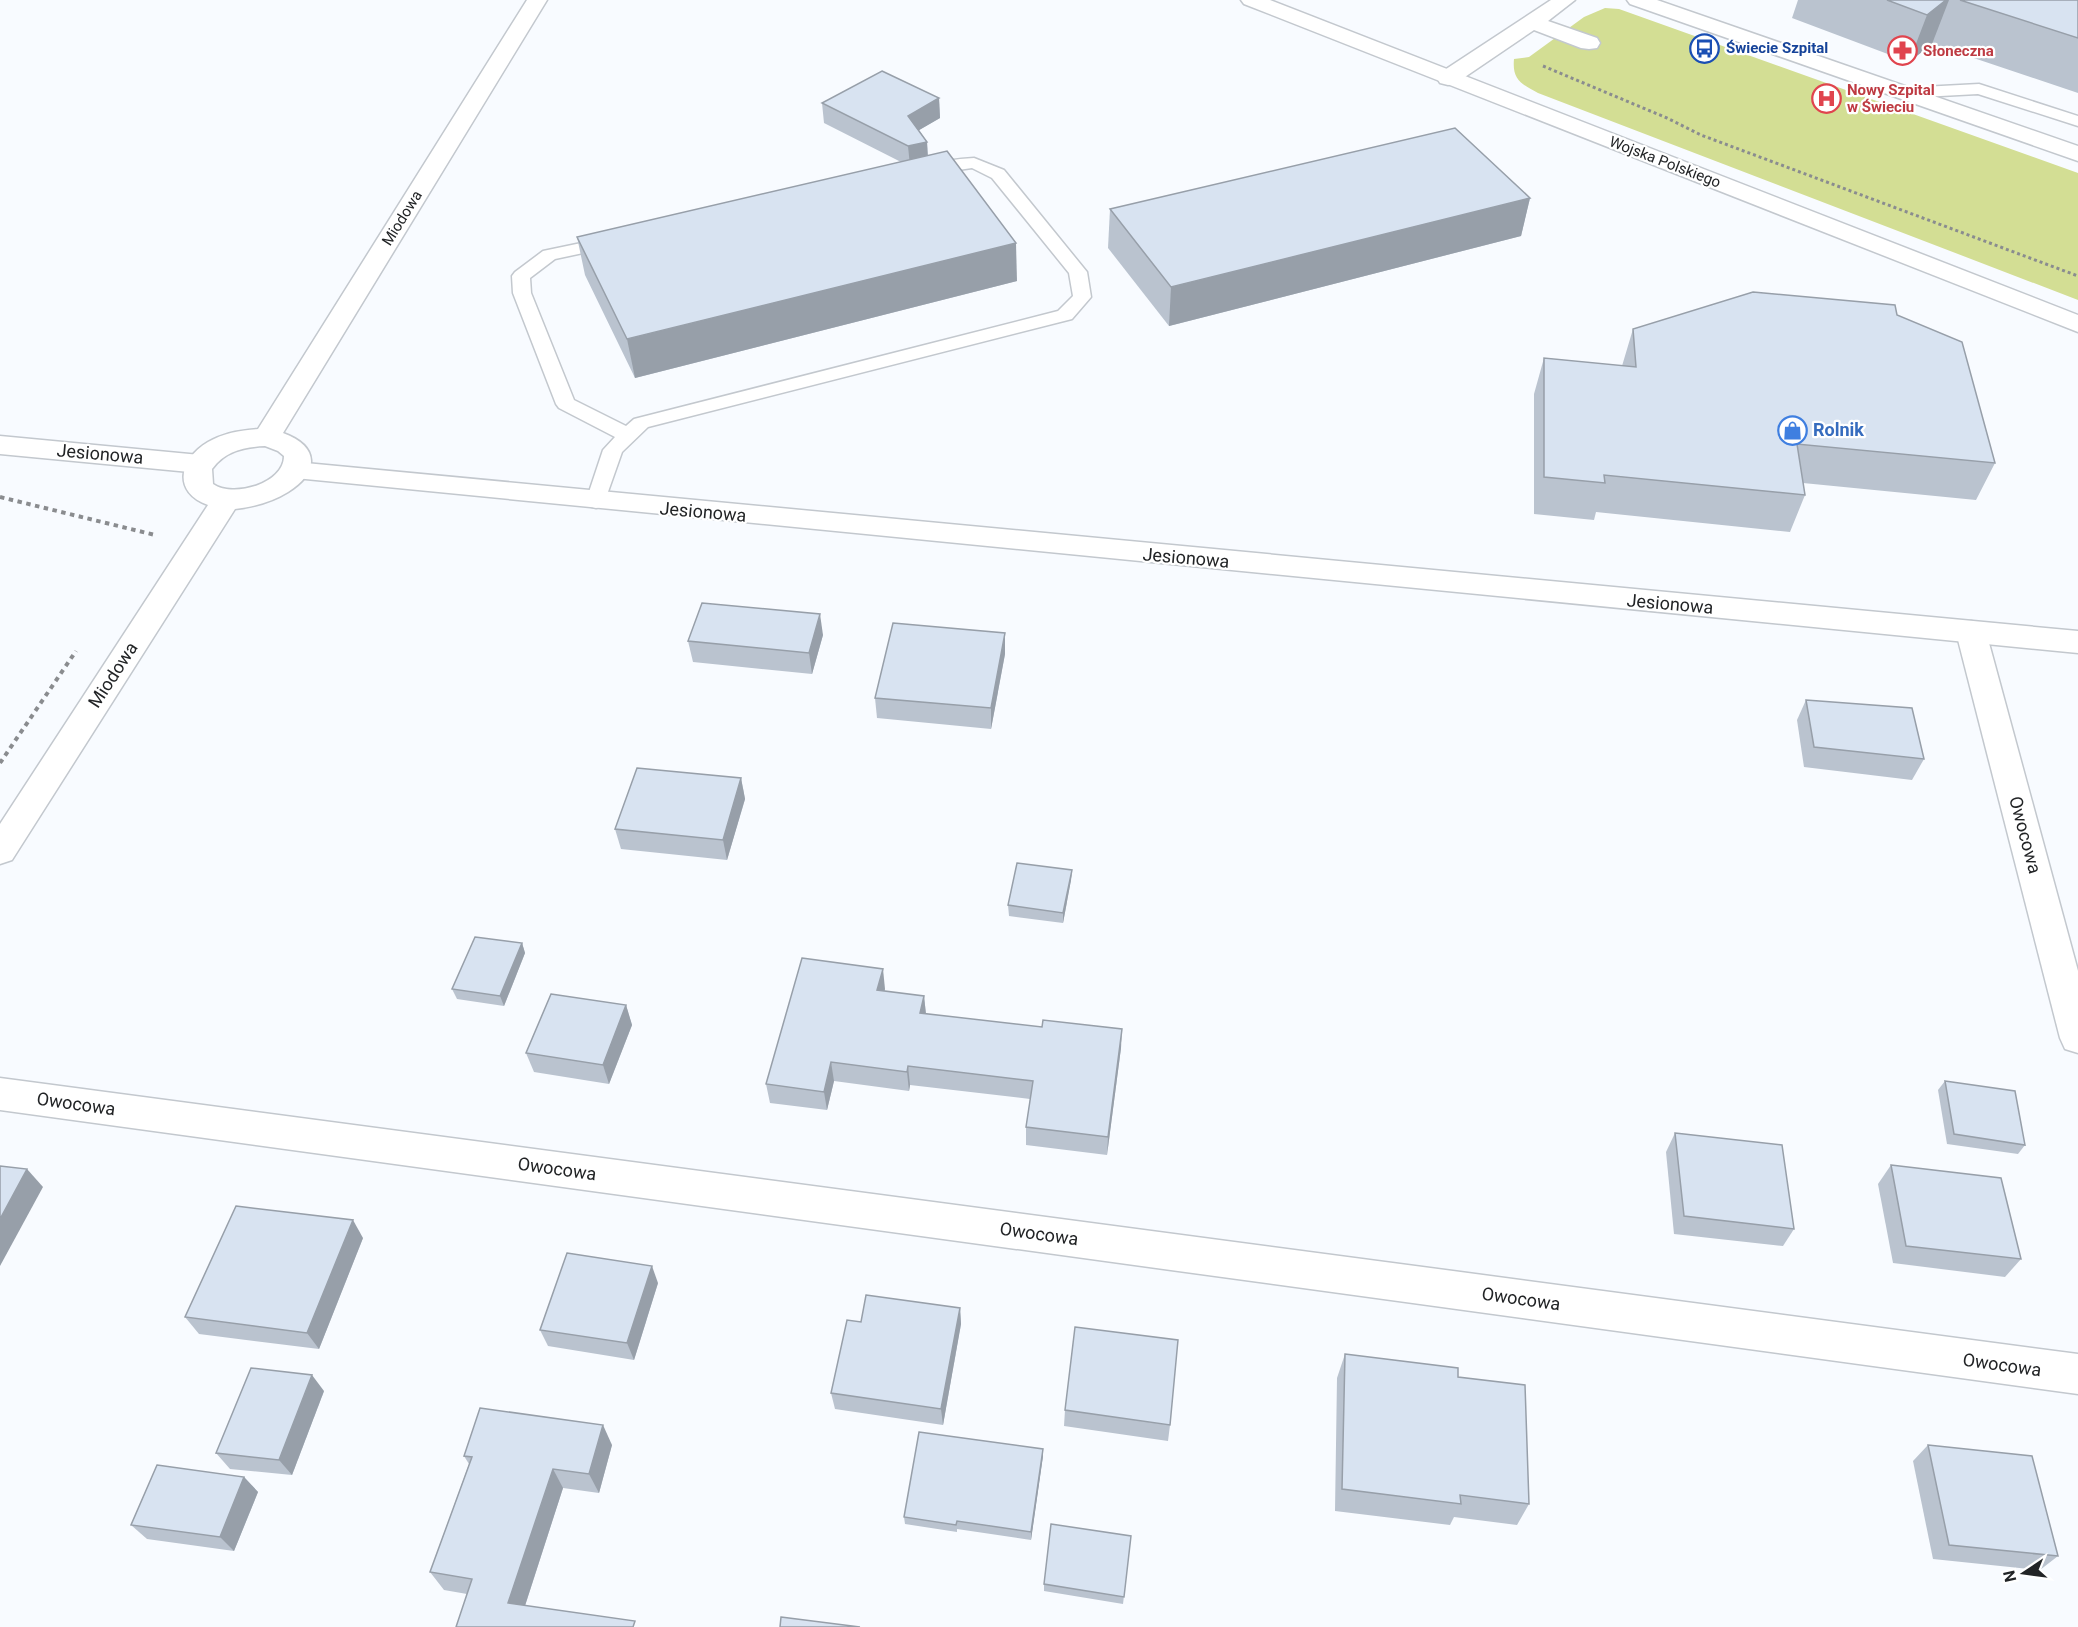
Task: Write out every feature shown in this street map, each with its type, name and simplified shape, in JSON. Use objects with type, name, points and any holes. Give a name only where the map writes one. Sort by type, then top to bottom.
[{"type":"street","name":"Miodowa","points":[[267,437],[537,0]]},
{"type":"street","name":"Wojska Polskiego","points":[[1251,0],[2078,324]]},
{"type":"street","points":[[1448,78],[1565,0]]},
{"type":"street","points":[[1637,0],[2078,154]]},
{"type":"street","points":[[1532,22],[1589,43]]},
{"type":"street","points":[[267,437],[283,441],[294,448],[298,459],[295,471],[284,484],[267,494],[247,500],[226,500],[209,496],[199,488],[195,476],[200,464],[211,452],[228,443],[248,438],[267,437]]},
{"type":"street","name":"Jesionowa","points":[[0,445],[200,464]]},
{"type":"street","name":"Jesionowa","points":[[295,471],[2078,642]]},
{"type":"street","name":"Miodowa","points":[[0,851],[226,500]]},
{"type":"street","name":"Owocowa","points":[[1971,632],[2078,1038]]},
{"type":"street","name":"Owocowa","points":[[0,1094],[2078,1374]]},
{"type":"lane","points":[[1903,93],[1979,89],[2078,121]]},
{"type":"lane","points":[[596,501],[613,450],[641,423],[1065,315],[1082,297],[1078,272],[998,174],[974,163],[953,164],[907,174]]},
{"type":"lane","points":[[629,436],[566,404],[522,293],[521,276],[549,255],[630,237]]},
{"type":"path","points":[[1539,65],[1667,118],[1701,135],[2078,276]]},
{"type":"path","points":[[0,497],[197,545]]},
{"type":"path","points":[[155,532],[150,540],[197,545]]},
{"type":"path","points":[[0,764],[80,646]]},
{"type":"green space","points":[[1605,8],[1619,9],[2078,173],[2078,300],[1538,93],[1519,80],[1516,76],[1514,59],[1529,57],[1584,17]]},
{"type":"building","points":[[1887,0],[1946,0],[1927,15]]},
{"type":"building","points":[[1960,0],[2078,0],[2078,38]]},
{"type":"building","points":[[882,71],[939,98],[908,116],[927,142],[908,146],[822,103]]},
{"type":"building","points":[[1455,128],[1530,198],[1171,287],[1110,209]]},
{"type":"building","points":[[947,151],[1016,243],[627,339],[577,237]]},
{"type":"building","name":"Rolnik","points":[[1753,292],[1895,305],[1897,315],[1962,342],[1995,463],[1797,444],[1805,495],[1604,475],[1605,483],[1544,477],[1544,358],[1636,367],[1633,329]]},
{"type":"building","points":[[702,603],[820,614],[809,653],[688,641]]},
{"type":"building","points":[[893,623],[1005,633],[991,708],[875,698]]},
{"type":"building","points":[[1806,700],[1912,708],[1924,759],[1814,747]]},
{"type":"building","points":[[637,768],[741,778],[723,840],[615,829]]},
{"type":"building","points":[[1017,863],[1072,870],[1063,913],[1008,905]]},
{"type":"building","points":[[475,937],[522,943],[500,996],[452,989]]},
{"type":"building","points":[[802,958],[883,969],[877,990],[924,996],[920,1013],[1042,1027],[1043,1020],[1122,1029],[1108,1137],[1026,1127],[1033,1081],[908,1066],[907,1072],[831,1062],[824,1092],[766,1084]]},
{"type":"building","points":[[551,994],[626,1005],[603,1065],[526,1053]]},
{"type":"building","points":[[1945,1081],[2015,1091],[2025,1145],[1954,1134]]},
{"type":"building","points":[[1675,1133],[1782,1145],[1794,1229],[1684,1216]]},
{"type":"building","points":[[1891,1165],[2001,1178],[2021,1259],[1906,1246]]},
{"type":"building","points":[[0,1166],[27,1169],[0,1219]]},
{"type":"building","points":[[236,1206],[353,1220],[307,1333],[185,1317]]},
{"type":"building","points":[[567,1253],[652,1266],[627,1343],[540,1330]]},
{"type":"building","points":[[866,1295],[960,1308],[941,1409],[831,1393],[847,1320],[861,1322]]},
{"type":"building","points":[[1075,1327],[1178,1340],[1170,1425],[1065,1410]]},
{"type":"building","points":[[1345,1354],[1458,1368],[1458,1377],[1525,1385],[1529,1504],[1460,1495],[1461,1504],[1342,1489]]},
{"type":"building","points":[[251,1368],[312,1375],[279,1460],[216,1453]]},
{"type":"building","points":[[480,1408],[603,1425],[589,1474],[553,1469],[508,1603],[635,1621],[633,1627],[456,1627],[472,1579],[430,1572],[472,1457],[464,1456]]},
{"type":"building","points":[[919,1432],[1043,1449],[1031,1532],[957,1521],[956,1525],[904,1517]]},
{"type":"building","points":[[1928,1445],[2032,1456],[2058,1556],[1949,1545]]},
{"type":"building","points":[[157,1465],[244,1477],[220,1537],[131,1525]]},
{"type":"building","points":[[1051,1524],[1131,1536],[1124,1597],[1044,1584]]},
{"type":"building","points":[[781,1617],[860,1627],[780,1627]]},
{"type":"place","name":"Świecie Szpital","points":[[1705,48]]},
{"type":"place","name":"Słoneczna","points":[[1902,51]]},
{"type":"place","name":"Nowy Szpital w Świeciu","points":[[1826,99]]},
{"type":"place","name":"Rolnik","points":[[1792,430]]}]
